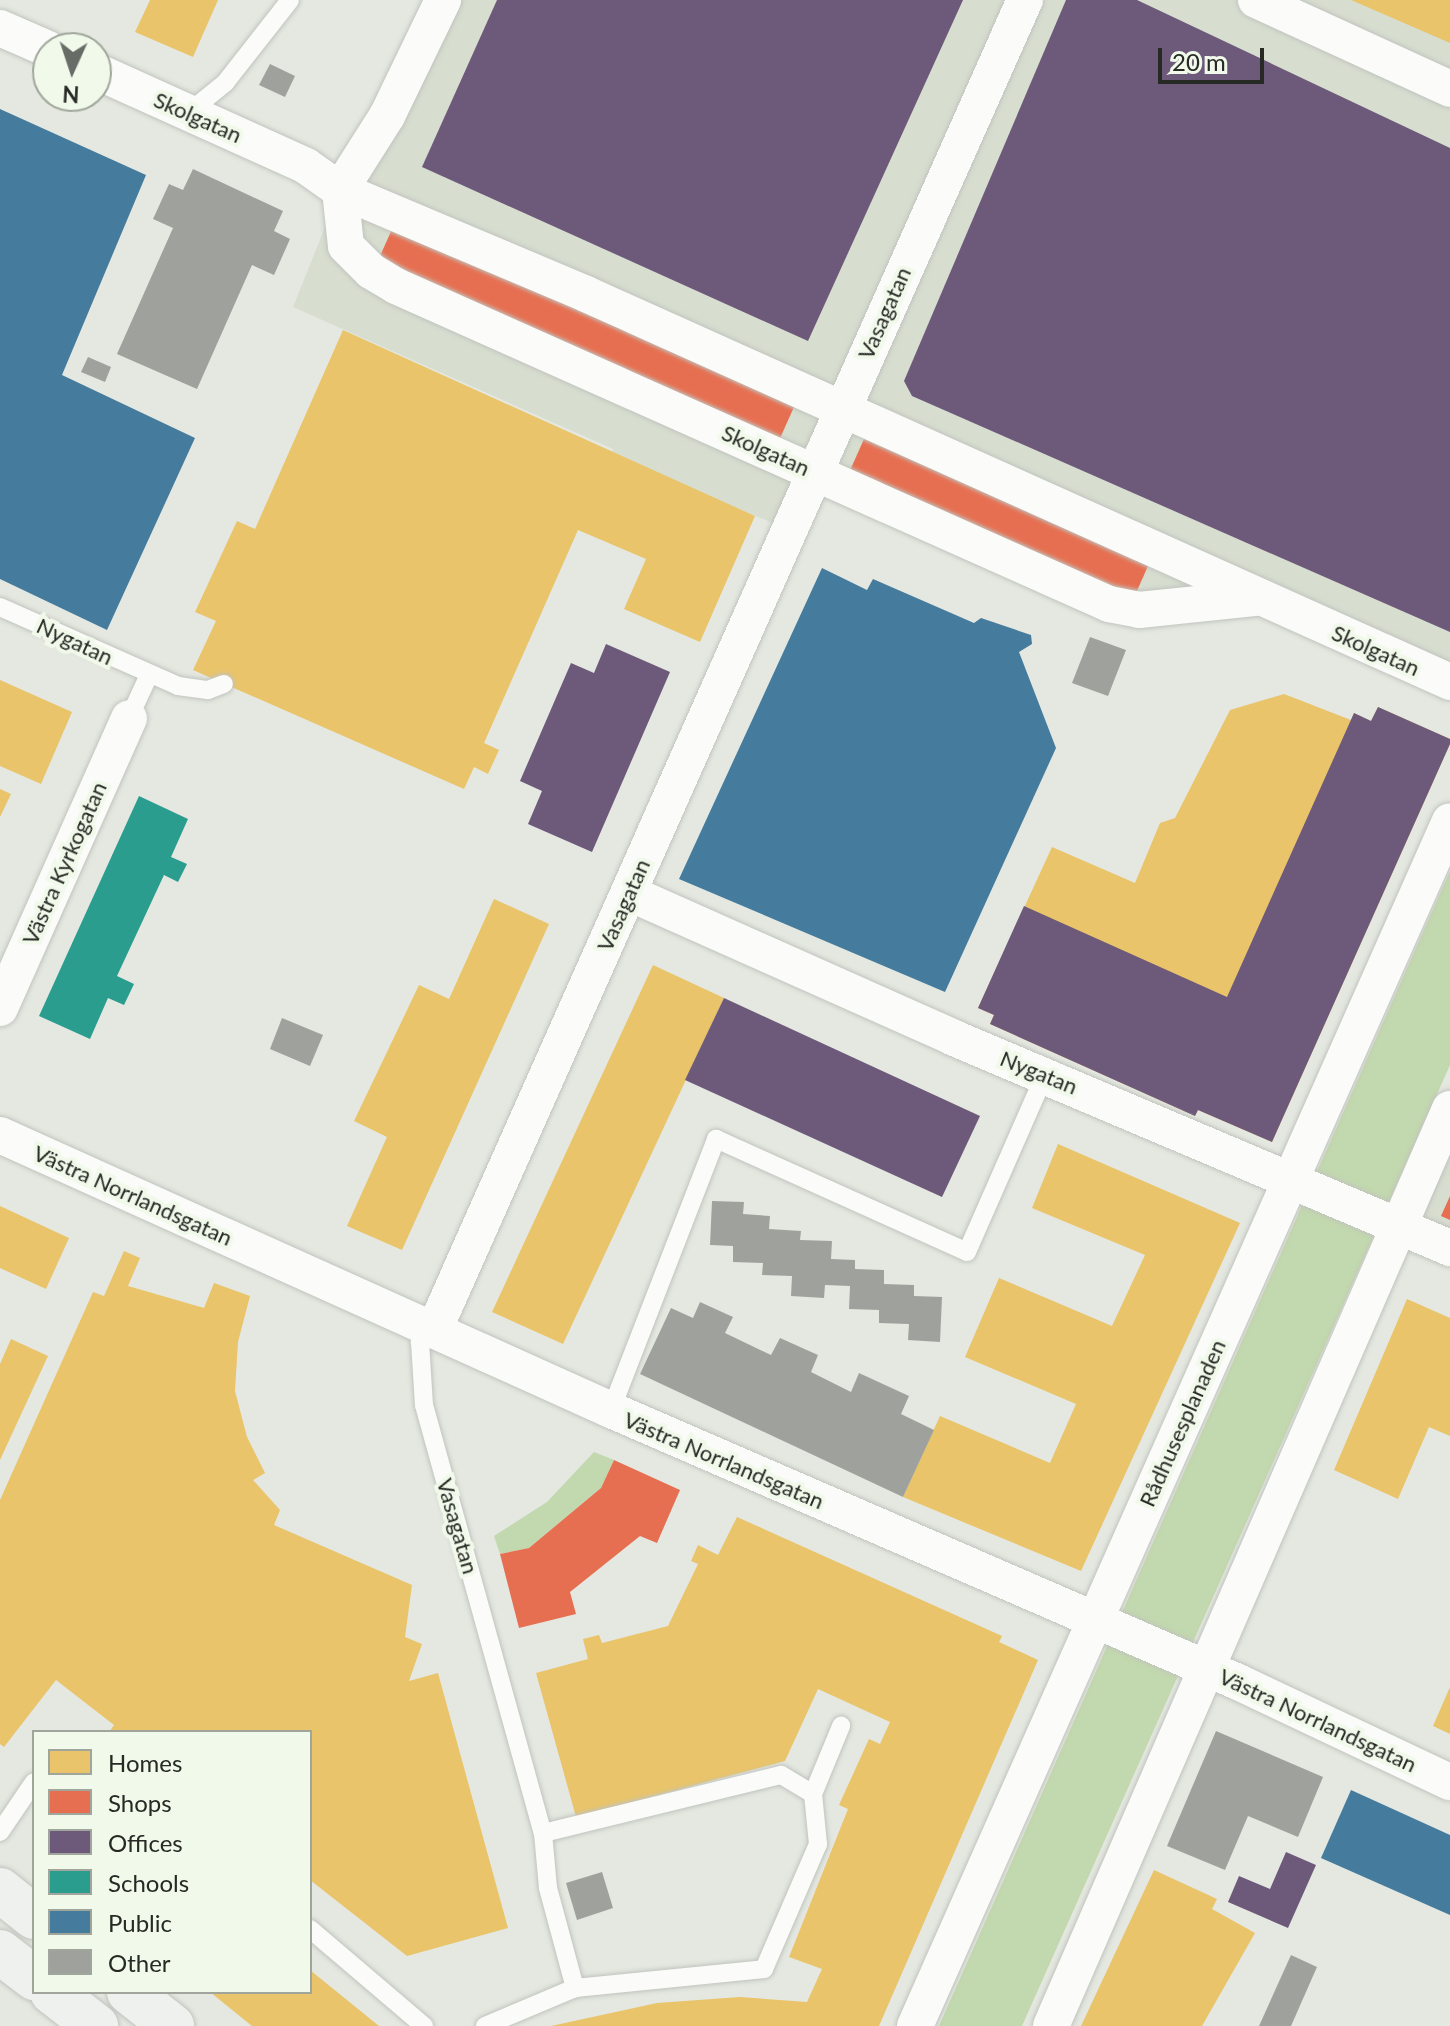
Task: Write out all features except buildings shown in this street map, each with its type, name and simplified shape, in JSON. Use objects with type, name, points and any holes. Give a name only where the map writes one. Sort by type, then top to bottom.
[{"type":"main road","points":[[0,1890],[32,1915]]},
{"type":"main road","points":[[0,1952],[32,1976]]},
{"type":"main road","points":[[55,1994],[96,2026]]},
{"type":"main road","points":[[132,1994],[172,2026]]},
{"type":"street","points":[[340,190],[387,116],[443,0]]},
{"type":"street","name":"Vasagatan","points":[[435,1328],[1025,0]]},
{"type":"street","points":[[1256,0],[1450,89]]},
{"type":"street","points":[[0,28],[32,42]]},
{"type":"street","name":"Skolgatan","points":[[112,78],[306,166],[340,190],[397,210],[1450,682]]},
{"type":"street","name":"Skolgatan","points":[[340,190],[346,246],[371,271],[1109,604],[1139,610],[1259,598]]},
{"type":"street","name":"Västra Kyrkogatan","points":[[0,1008],[129,718]]},
{"type":"street","name":"Rådhusesplanaden","points":[[915,2026],[1093,1619],[1450,821]]},
{"type":"street","name":"Nygatan","points":[[629,893],[1450,1248]]},
{"type":"street","points":[[1051,2026],[1208,1669],[1397,1224],[1450,1109]]},
{"type":"street","name":"Västra Norrlandsgatan","points":[[0,1135],[435,1328],[611,1410],[1208,1669],[1450,1782]]},
{"type":"lane","points":[[188,113],[225,83],[290,0]]},
{"type":"lane","name":"Nygatan","points":[[0,607],[149,675],[208,690],[224,684]]},
{"type":"lane","points":[[129,718],[149,675]]},
{"type":"lane","points":[[611,1410],[716,1139],[967,1252],[1045,1074]]},
{"type":"lane","name":"Vasagatan","points":[[435,1328],[420,1342],[424,1405],[543,1833]]},
{"type":"lane","points":[[485,2026],[575,1988],[764,1969],[818,1844],[813,1794],[841,1726]]},
{"type":"lane","points":[[575,1988],[548,1888],[543,1833],[781,1775],[813,1794]]},
{"type":"lane","points":[[0,1832],[32,1785]]},
{"type":"lane","points":[[312,1931],[424,2026]]},
{"type":"shaded area","points":[[443,0],[1450,0],[1450,682],[1259,598],[1139,610],[816,473],[789,530],[611,455],[613,449],[293,307],[340,190]]},
{"type":"shaded area","points":[[1450,1109],[1450,1248],[1404,1210]]},
{"type":"green space","points":[[1450,871],[1450,1065],[1022,2026],[939,2026]]},
{"type":"green space","points":[[594,1452],[614,1460],[601,1488],[529,1548],[500,1554],[494,1536],[547,1502]]}]
